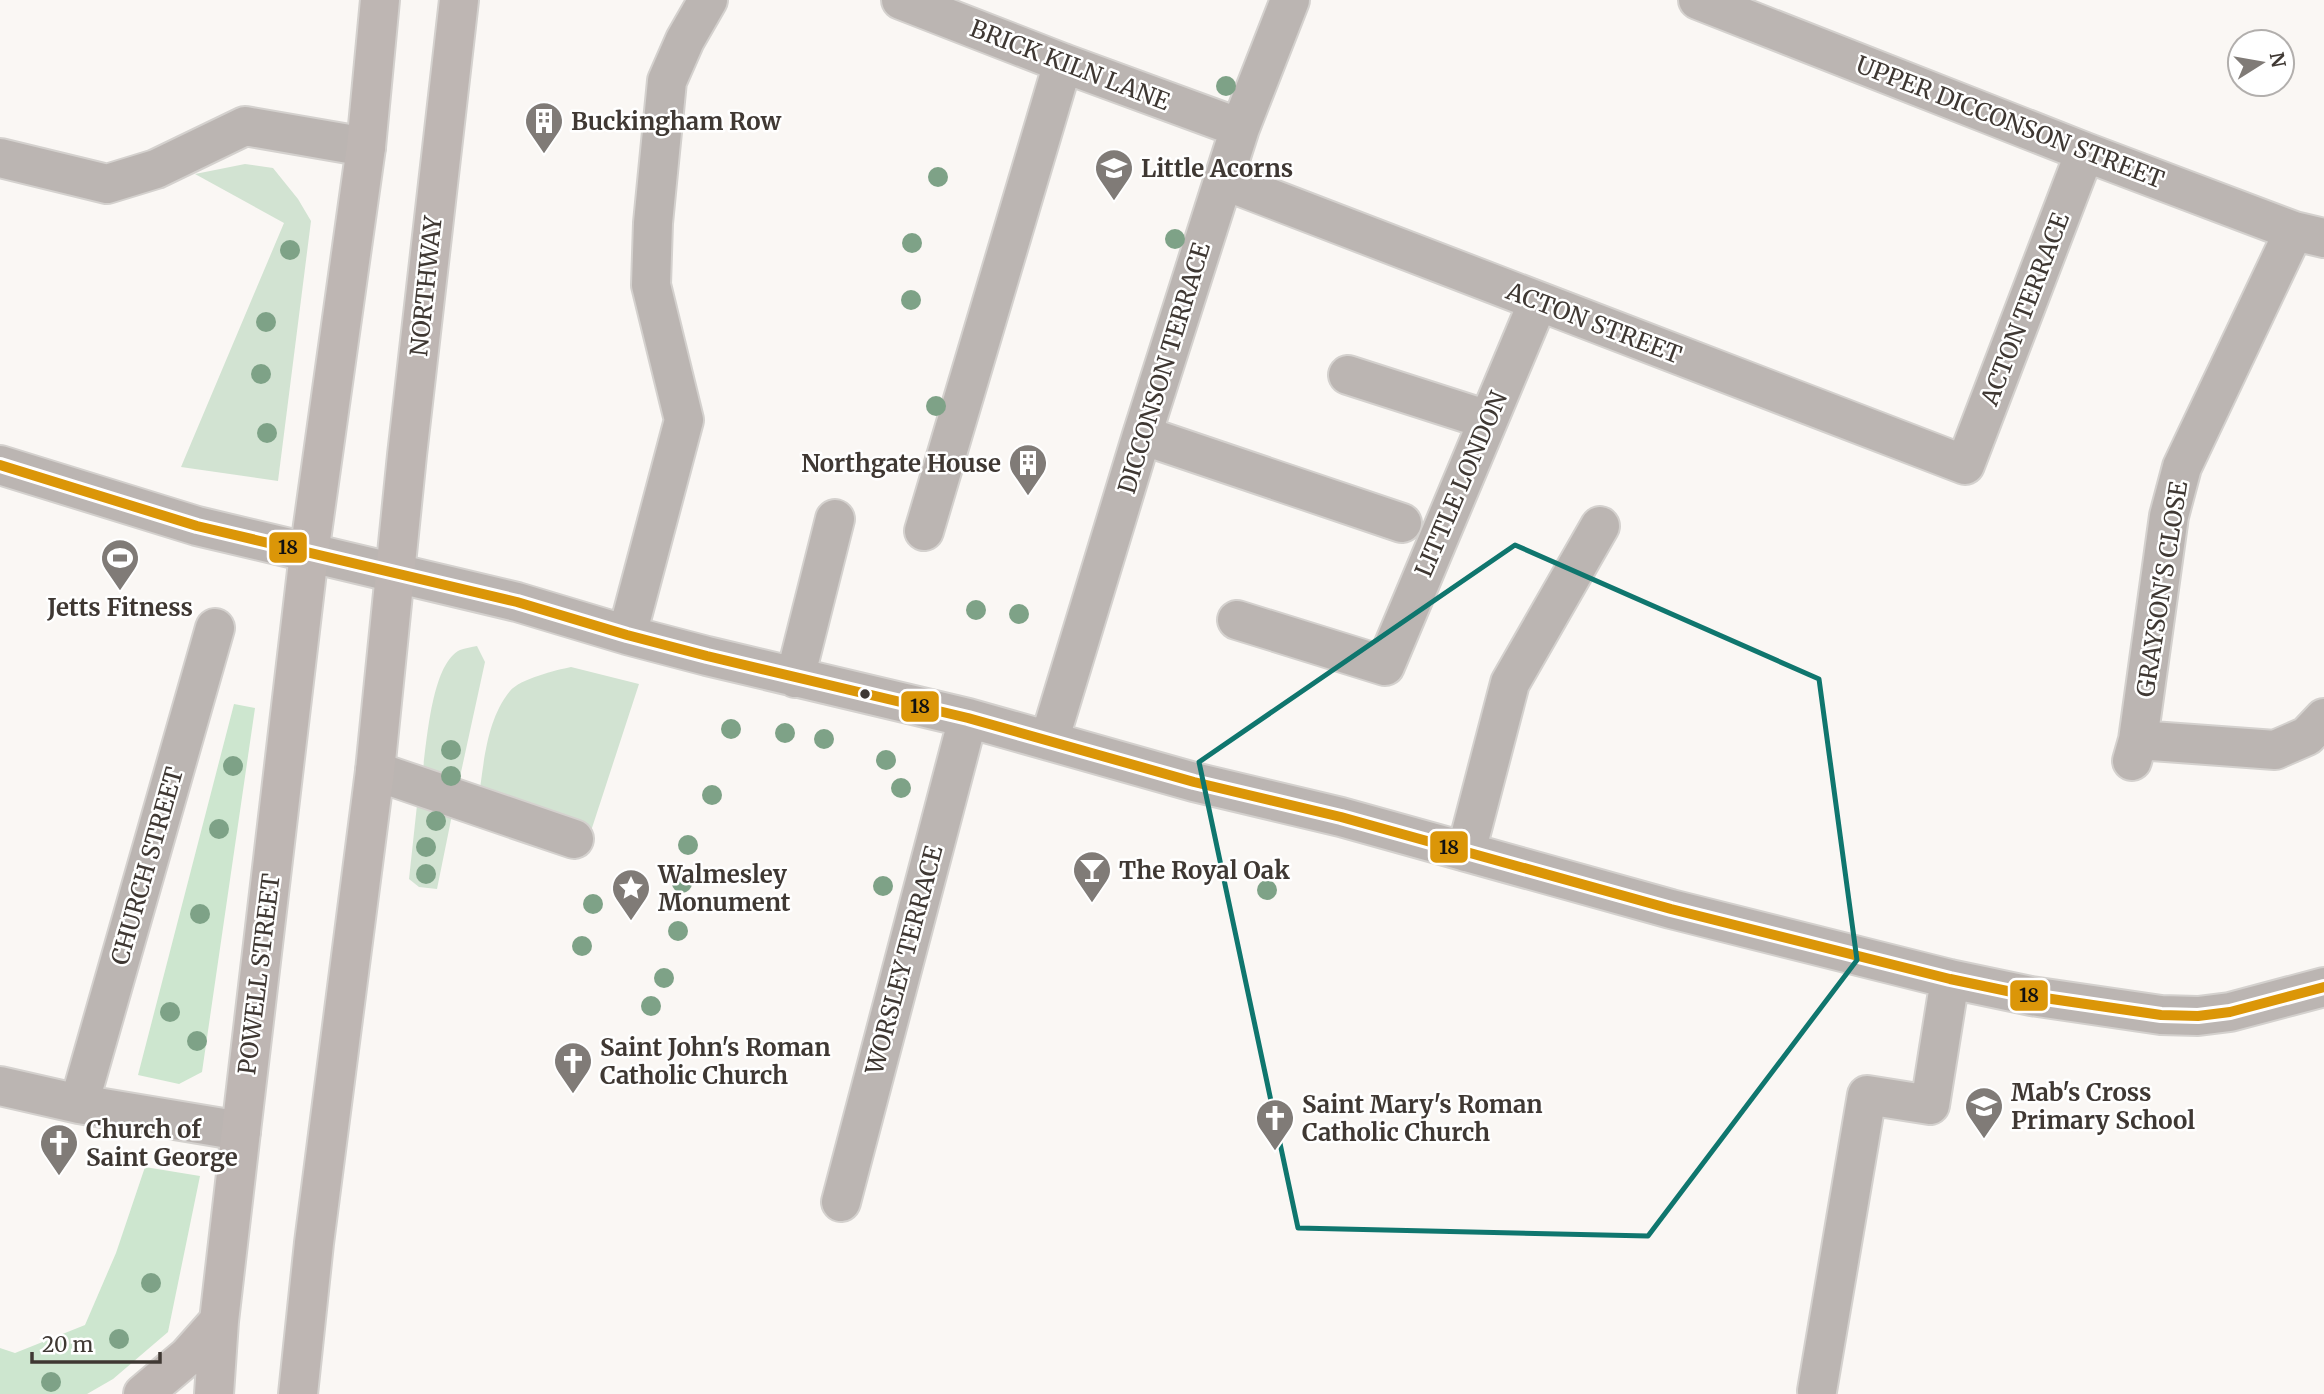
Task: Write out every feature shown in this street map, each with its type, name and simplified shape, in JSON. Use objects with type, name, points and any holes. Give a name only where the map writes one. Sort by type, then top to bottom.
[{"type":"main road","points":[[309,554],[366,147],[380,0]]},
{"type":"main road","name":"NORTHWAY","points":[[396,573],[459,0]]},
{"type":"main road","name":"POWELL STREET","points":[[214,1394],[219,1321],[309,554]]},
{"type":"main road","points":[[299,1394],[314,1243],[375,771],[396,573]]},
{"type":"main road","points":[[143,1394],[188,1356],[219,1321]]},
{"type":"street","points":[[627,635],[684,420],[651,285],[653,223],[667,81],[685,40],[708,0]]},
{"type":"street","name":"BRICK KILN LANE","points":[[901,0],[1240,128]]},
{"type":"street","name":"DICCONSON TERRACE","points":[[1049,741],[1223,180],[1240,128],[1290,0]]},
{"type":"street","name":"UPPER DICCONSON STREET","points":[[1698,0],[2085,152],[2309,234]]},
{"type":"street","points":[[924,531],[1063,63]]},
{"type":"street","points":[[0,158],[107,184],[156,169],[245,127],[366,147]]},
{"type":"street","name":"ACTON TERRACE","points":[[1965,466],[2085,152]]},
{"type":"street","name":"ACTON STREET","points":[[1223,180],[1965,466]]},
{"type":"street","name":"GRAYSON'S CLOSE","points":[[2309,234],[2182,467],[2169,516],[2135,751],[2275,750],[2307,736],[2324,718]]},
{"type":"street","name":"LITTLE LONDON","points":[[1237,620],[1385,666],[1538,302]]},
{"type":"street","points":[[1348,375],[1488,420]]},
{"type":"street","points":[[1142,435],[1402,523]]},
{"type":"street","points":[[0,465],[197,526],[517,602],[627,635],[968,718],[1194,782],[1341,817],[1671,909],[1951,979],[2113,1010],[2198,1016],[2230,1012],[2324,987]]},
{"type":"street","points":[[795,678],[835,519]]},
{"type":"street","points":[[1466,852],[1510,683],[1600,526]]},
{"type":"street","name":"CHURCH STREET","points":[[79,1104],[215,628]]},
{"type":"street","name":"WORSLEY TERRACE","points":[[841,1202],[968,718]]},
{"type":"street","points":[[375,771],[574,839]]},
{"type":"street","points":[[1817,1391],[1867,1095],[1930,1105],[1951,979]]},
{"type":"street","points":[[1,1091],[241,1131]]},
{"type":"highlighted area","points":[[1515,545],[1819,679],[1857,960],[1648,1236],[1298,1228],[1199,762]]},
{"type":"green space","points":[[245,164],[273,168],[298,199],[311,221],[278,481],[181,467],[284,223],[195,174]]},
{"type":"green space","points":[[477,646],[485,662],[458,786],[423,769],[432,704],[443,670],[460,650]]},
{"type":"green space","points":[[571,667],[639,684],[591,831],[479,796],[491,727],[502,702],[510,691],[530,679]]},
{"type":"green space","points":[[234,704],[255,708],[202,1072],[179,1084],[138,1075]]},
{"type":"green space","points":[[417,805],[453,810],[437,889],[419,887],[409,879]]},
{"type":"green space","points":[[145,1167],[200,1176],[168,1332],[113,1379],[87,1394],[0,1394],[0,1348],[15,1353],[85,1325],[116,1253]]},
{"type":"transit line","name":"18","points":[[0,465],[197,526],[517,602],[707,656],[968,718],[1194,782],[1341,817],[1671,909],[1950,979],[2031,996],[2161,1015],[2198,1016],[2230,1012],[2324,987]]},
{"type":"place","name":"Buckingham Row","points":[[544,155]]},
{"type":"place","name":"Little Acorns","points":[[1114,202]]},
{"type":"place","name":"Northgate House","points":[[1028,497]]},
{"type":"place","name":"Jetts Fitness","points":[[120,592]]},
{"type":"place","name":"The Royal Oak","points":[[1092,904]]},
{"type":"place","name":"Walmesley Monument","points":[[631,922]]},
{"type":"place","name":"Saint John's Roman Catholic Church","points":[[573,1095]]},
{"type":"place","name":"Mab's Cross Primary School","points":[[1984,1140]]},
{"type":"place","name":"Saint Mary's Roman Catholic Church","points":[[1275,1152]]},
{"type":"place","name":"Church of Saint George","points":[[59,1177]]}]
